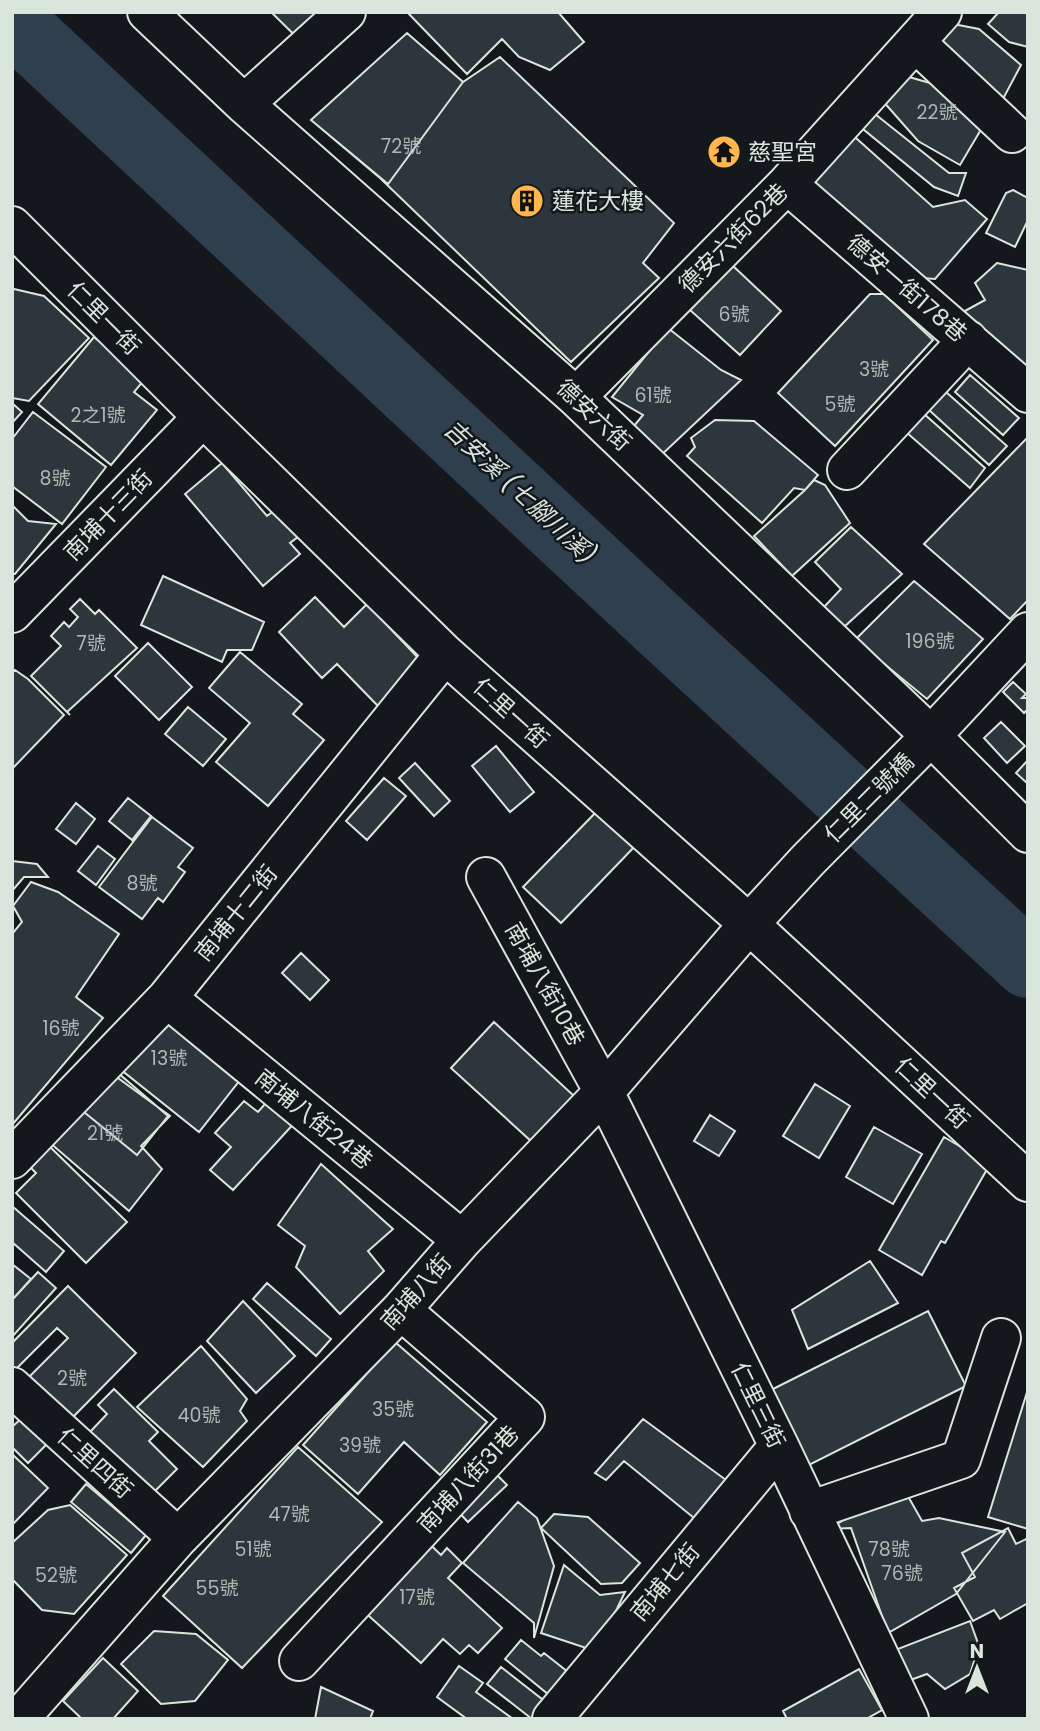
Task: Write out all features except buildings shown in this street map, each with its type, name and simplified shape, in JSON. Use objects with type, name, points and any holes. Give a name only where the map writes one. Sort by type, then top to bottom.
[{"type":"street","name":"德安六街","points":[[147,12],[244,103],[576,397],[931,736],[1028,833]]},
{"type":"street","points":[[244,103],[346,12]]},
{"type":"street","name":"德安六街62巷","points":[[576,397],[787,184],[942,12]]},
{"type":"street","points":[[915,42],[1012,133]]},
{"type":"street","name":"德安一街178巷","points":[[787,184],[1028,393]]},
{"type":"street","name":"仁里一街","points":[[19,246],[203,417],[445,654],[749,924],[1028,1182]]},
{"type":"street","points":[[847,470],[968,341]]},
{"type":"street","name":"南埔十三街","points":[[12,613],[203,417]]},
{"type":"street","name":"仁里二號橋","points":[[808,860],[931,736],[1028,632]]},
{"type":"street","name":"南埔十二街","points":[[12,1159],[167,998],[445,654]]},
{"type":"street","name":"南埔八街","points":[[19,1719],[178,1538],[401,1310],[461,1240],[604,1092],[808,860]]},
{"type":"street","name":"南埔八街10巷","points":[[486,877],[604,1092]]},
{"type":"street","name":"南埔八街24巷","points":[[167,998],[461,1240]]},
{"type":"street","name":"仁里三街","points":[[604,1092],[779,1446],[897,1714]]},
{"type":"street","name":"南埔八街31巷","points":[[299,1661],[525,1418],[401,1310]]},
{"type":"street","points":[[809,1511],[961,1459],[1001,1338]]},
{"type":"street","name":"仁里四街","points":[[12,1387],[178,1538]]},
{"type":"street","name":"南埔七街","points":[[552,1719],[779,1446]]},
{"type":"waterway","name":"吉安溪 (七腳川溪)","points":[[12,21],[1028,964]]},
{"type":"place","name":"慈聖宮","points":[[724,152]]},
{"type":"place","name":"蓮花大樓","points":[[527,201]]}]
